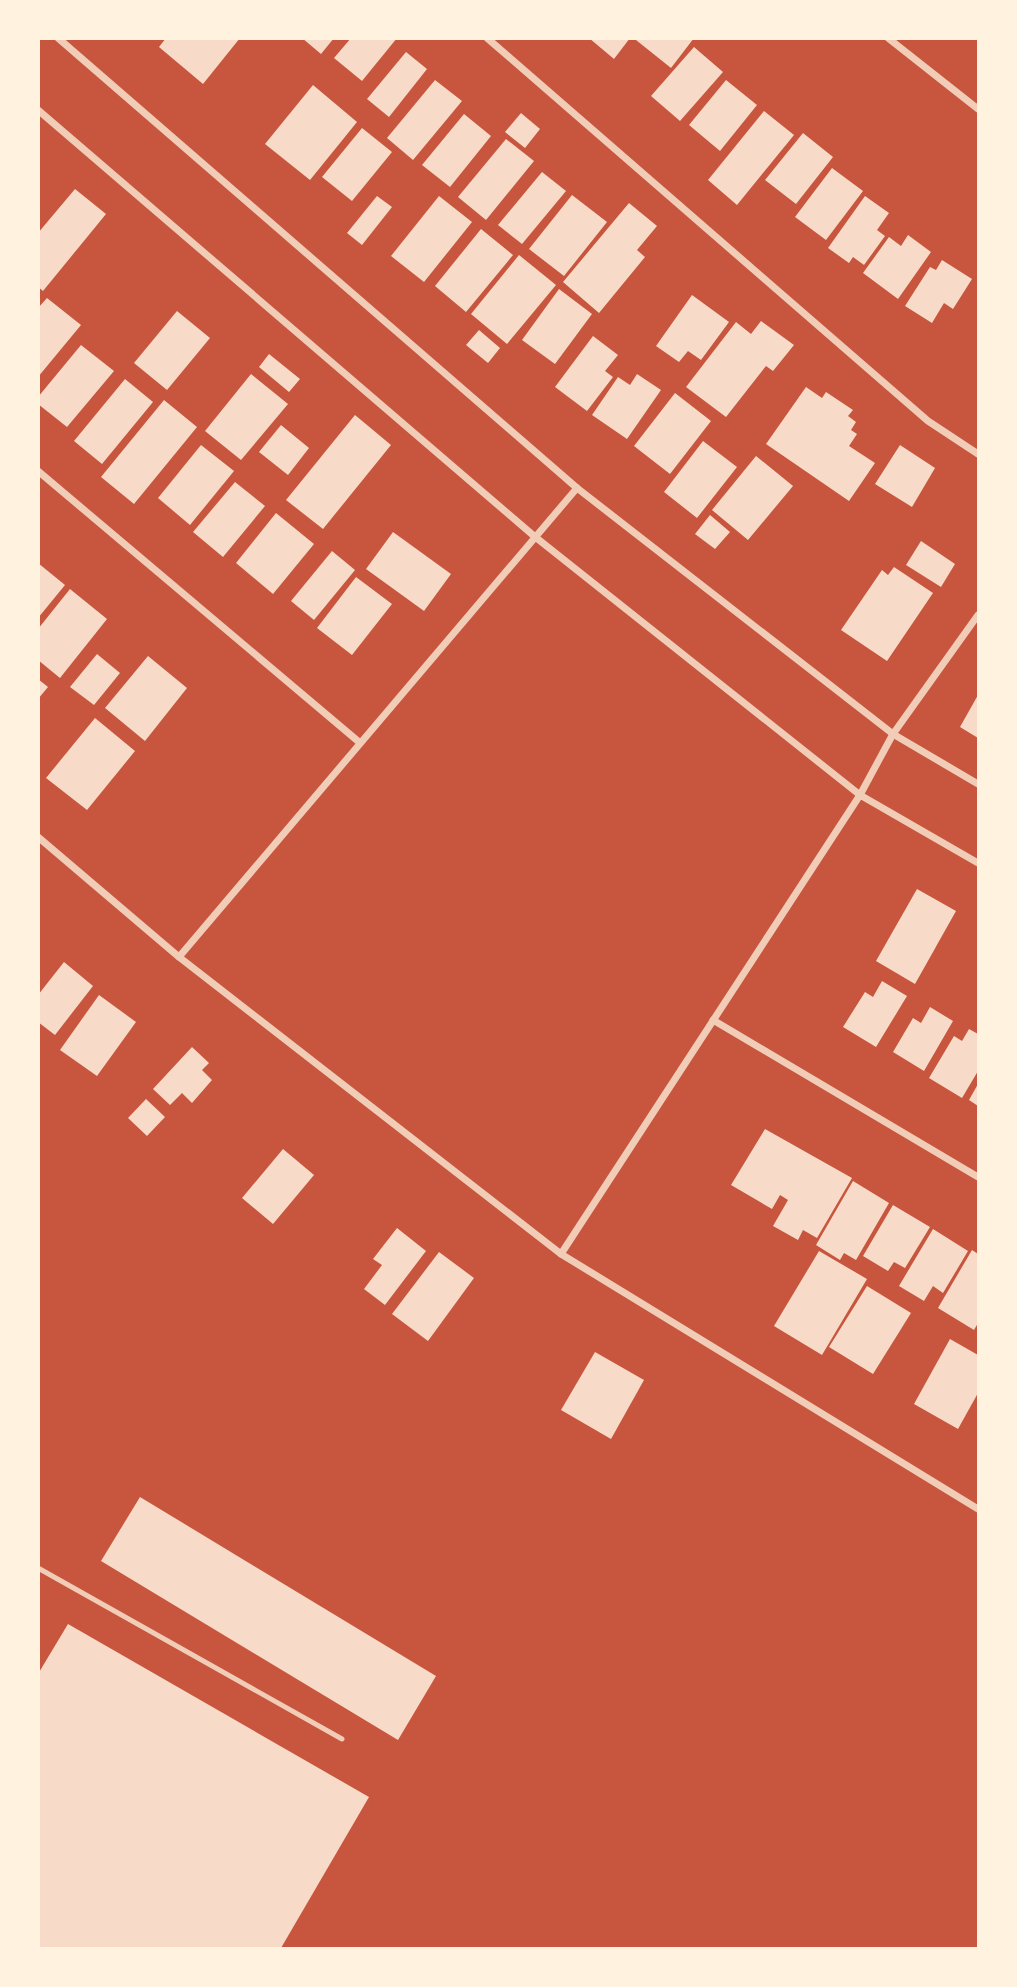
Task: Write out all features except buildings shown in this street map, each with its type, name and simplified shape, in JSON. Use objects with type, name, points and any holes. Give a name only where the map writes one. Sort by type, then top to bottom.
[{"type":"street","points":[[58,38],[577,488],[893,734],[978,784]]},
{"type":"street","points":[[487,38],[928,421],[978,454]]},
{"type":"street","points":[[888,38],[978,109]]},
{"type":"street","points":[[38,110],[534,536],[860,795],[978,863]]},
{"type":"street","points":[[38,471],[359,742]]},
{"type":"street","points":[[179,957],[577,488]]},
{"type":"street","points":[[561,1254],[860,795],[893,734],[978,615]]},
{"type":"street","points":[[38,838],[179,957],[561,1254],[978,1508]]},
{"type":"street","points":[[713,1020],[978,1177]]},
{"type":"lane","points":[[38,1569],[342,1739]]}]
